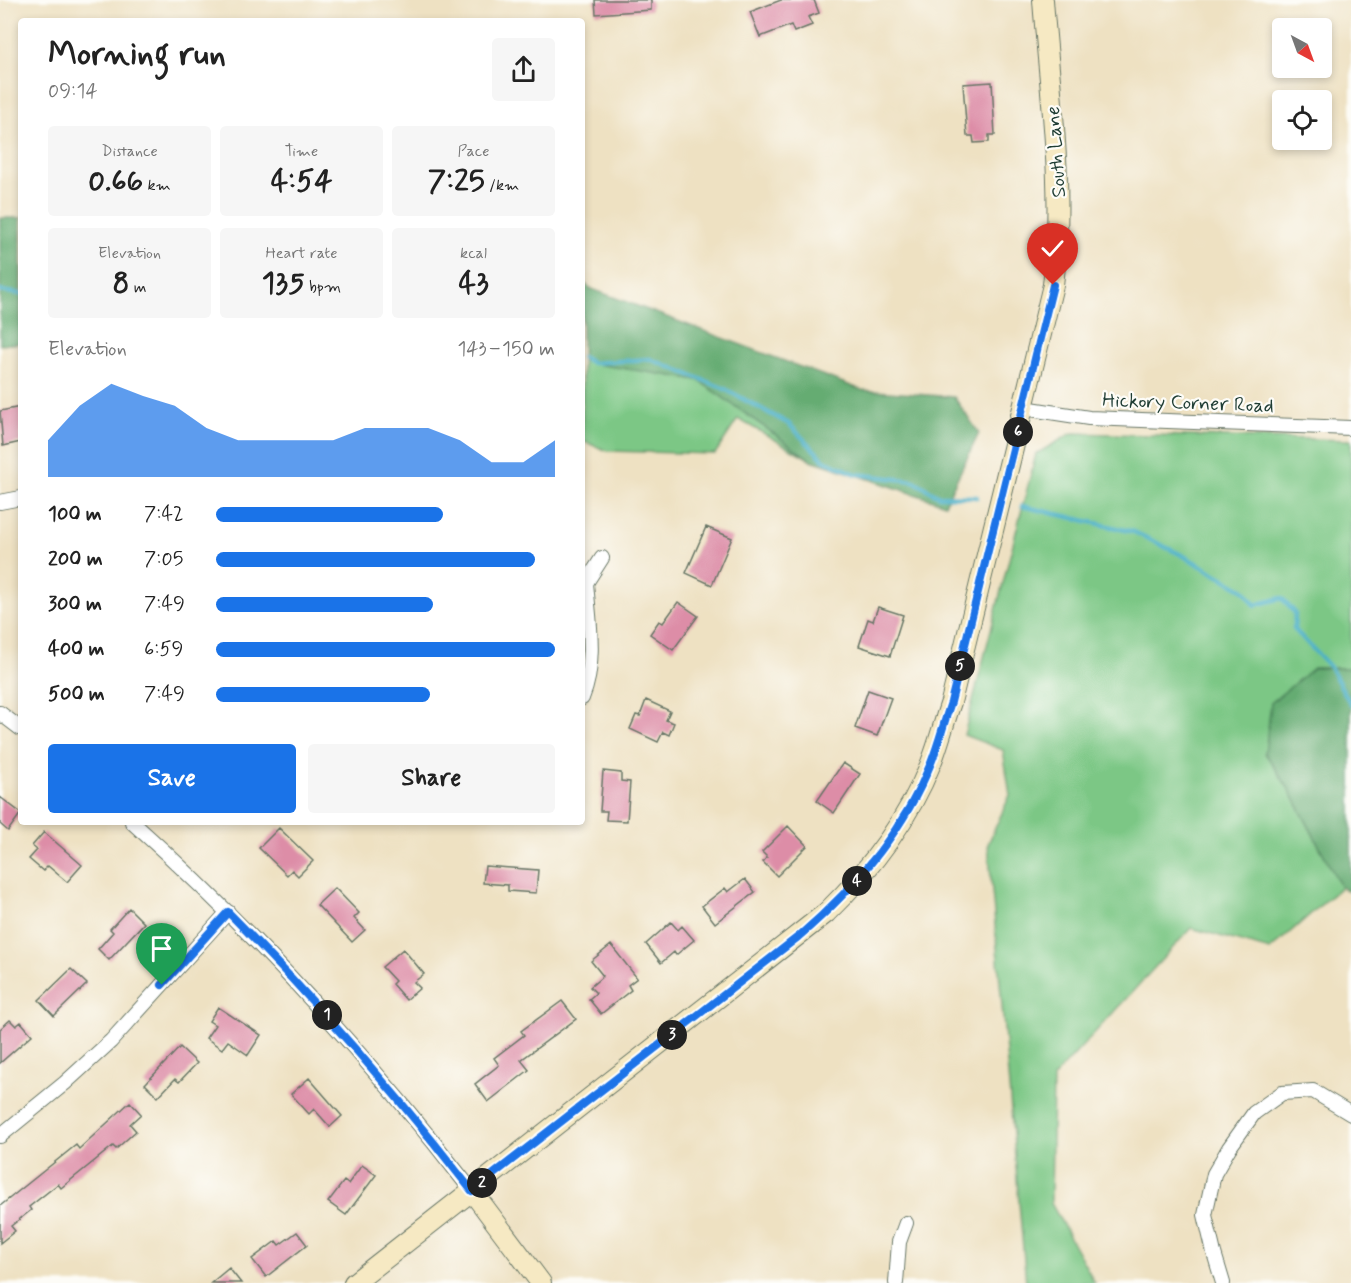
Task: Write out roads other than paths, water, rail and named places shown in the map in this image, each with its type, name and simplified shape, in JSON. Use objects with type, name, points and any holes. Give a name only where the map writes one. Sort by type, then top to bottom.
[{"type":"street","name":"South Lane","points":[[354,1283],[812,925],[847,892],[889,840],[926,773],[942,730],[1053,285],[1058,247],[1059,202],[1043,0]]},
{"type":"street","name":"Hickory Corner Road","points":[[1024,408],[1089,418],[1351,428]]},
{"type":"street","points":[[0,502],[18,499]]},
{"type":"street","points":[[585,582],[602,558]]},
{"type":"street","points":[[585,593],[591,652],[585,686]]},
{"type":"street","points":[[0,713],[18,727]]},
{"type":"street","points":[[135,825],[228,912],[347,1038],[472,1191],[541,1283]]},
{"type":"street","points":[[0,1136],[66,1083],[111,1041],[228,912]]},
{"type":"street","points":[[1223,1283],[1205,1215],[1214,1174],[1228,1148],[1254,1113],[1282,1093],[1314,1091],[1351,1114]]},
{"type":"street","points":[[896,1283],[899,1242],[906,1223]]},
{"type":"waterway","points":[[0,291],[18,294]]},
{"type":"waterway","points":[[585,359],[592,363],[650,359],[723,388],[789,424],[824,460],[856,474],[914,481],[939,496],[977,497]]},
{"type":"waterway","points":[[1022,506],[1134,532],[1182,555],[1244,590],[1255,605],[1282,598],[1295,613],[1294,629],[1330,667],[1351,705]]}]
